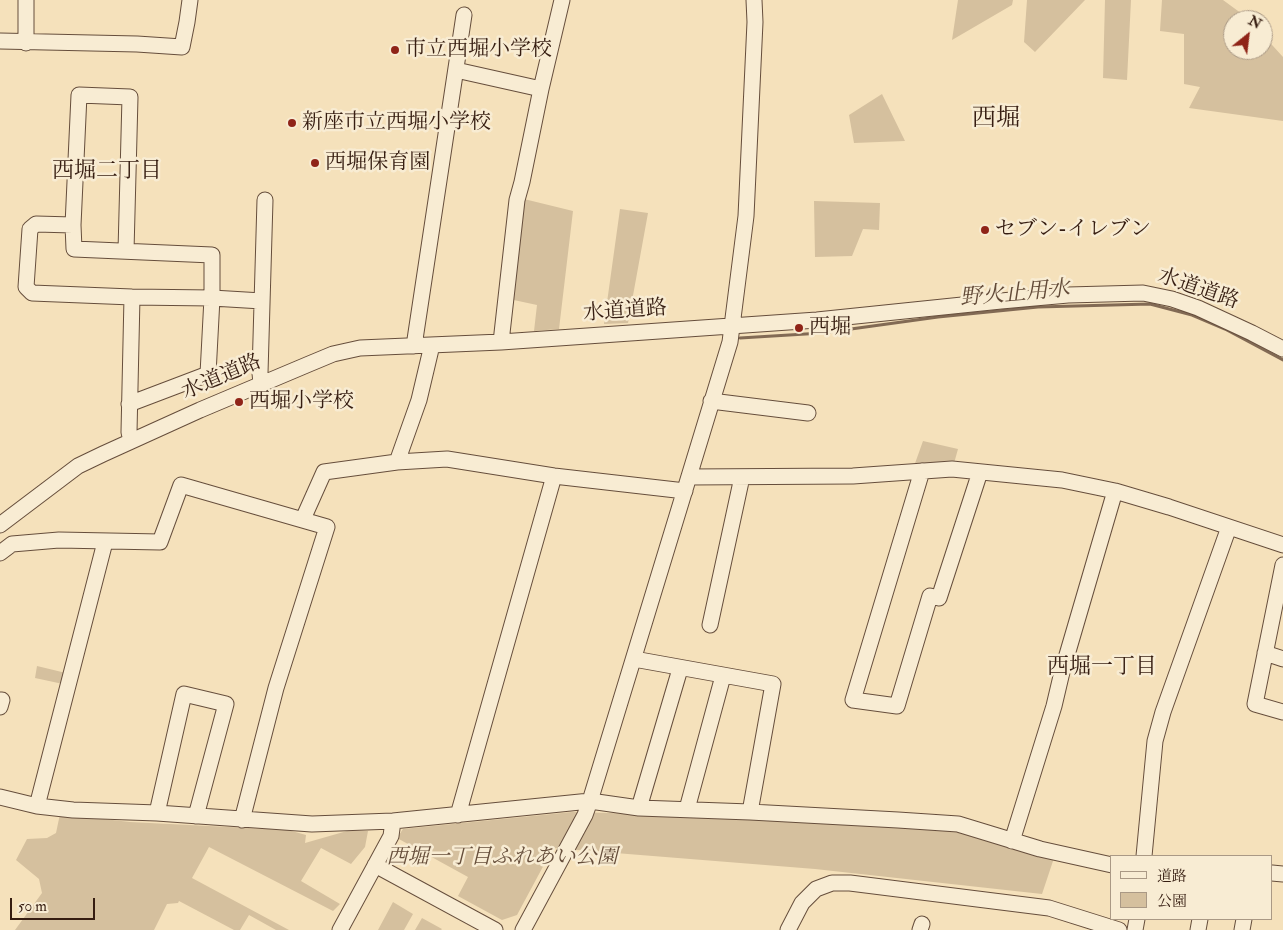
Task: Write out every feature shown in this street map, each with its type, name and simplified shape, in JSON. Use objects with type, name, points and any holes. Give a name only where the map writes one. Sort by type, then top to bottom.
[{"type":"street","points":[[26,0],[26,43]]},
{"type":"street","points":[[0,41],[138,44],[182,47],[190,0]]},
{"type":"street","points":[[501,342],[517,200],[562,0]]},
{"type":"street","points":[[523,930],[585,815],[590,801],[730,342],[746,216],[755,22],[754,0]]},
{"type":"street","points":[[414,346],[464,15]]},
{"type":"street","points":[[456,70],[541,89]]},
{"type":"street","points":[[126,251],[130,97],[80,95],[73,225],[74,249],[212,255],[208,374],[129,404]]},
{"type":"street","points":[[261,384],[265,200]]},
{"type":"street","points":[[73,225],[36,224],[30,229],[26,287],[32,293],[262,301]]},
{"type":"street","name":"水道道路","points":[[0,525],[78,466],[261,384],[347,350],[501,342],[826,319],[1001,300],[1102,293],[1143,294],[1172,299],[1198,308],[1252,332],[1283,350]]},
{"type":"street","points":[[131,441],[129,432],[129,404],[132,297]]},
{"type":"street","points":[[397,462],[419,400],[432,345]]},
{"type":"street","points":[[711,400],[808,413]]},
{"type":"street","points":[[303,519],[324,472],[397,462],[448,459],[554,476],[687,484],[742,477],[853,476],[952,470],[1062,480],[1114,491],[1283,545]]},
{"type":"street","points":[[922,471],[853,700],[897,706],[930,596],[939,598],[980,472]]},
{"type":"street","points":[[458,815],[554,476]]},
{"type":"street","points":[[710,625],[742,477]]},
{"type":"street","points":[[0,553],[12,544],[59,540],[160,542],[181,485],[327,527],[276,688],[242,820]]},
{"type":"street","points":[[1012,840],[1054,706],[1114,491]]},
{"type":"street","points":[[1144,855],[1155,741],[1163,712],[1229,527]]},
{"type":"street","points":[[37,806],[105,542]]},
{"type":"street","points":[[1283,564],[1280,602],[1265,653],[1255,704],[1283,712]]},
{"type":"street","points":[[1265,653],[1283,659]]},
{"type":"street","points":[[634,659],[680,669],[773,684],[750,812]]},
{"type":"street","points":[[639,808],[680,669]]},
{"type":"street","points":[[687,809],[723,676]]},
{"type":"street","points":[[157,813],[184,694],[226,704],[196,816]]},
{"type":"street","points":[[0,700],[2,700],[0,707]]},
{"type":"street","points":[[0,797],[37,806],[73,810],[157,813],[312,824],[393,821],[590,801],[639,808],[750,812],[958,824],[1040,849],[1110,865]]},
{"type":"street","points":[[340,930],[391,836],[393,821]]},
{"type":"street","points":[[375,865],[495,930]]},
{"type":"street","points":[[788,930],[802,903],[816,889],[832,883],[841,883],[1049,908],[1119,930]]},
{"type":"green space","points":[[958,0],[1013,0],[1012,5],[952,40]]},
{"type":"green space","points":[[1027,0],[1085,0],[1035,52],[1024,42]]},
{"type":"green space","points":[[1105,0],[1131,0],[1127,80],[1103,78]]},
{"type":"green space","points":[[1162,0],[1223,0],[1237,10],[1223,10],[1223,60],[1273,60],[1273,46],[1283,57],[1283,121],[1189,108],[1200,87],[1184,84],[1184,34],[1160,31]]},
{"type":"green space","points":[[882,94],[905,141],[854,143],[849,115]]},
{"type":"green space","points":[[524,199],[573,211],[559,329],[534,331],[537,305],[509,299]]},
{"type":"green space","points":[[814,201],[880,203],[879,230],[863,229],[852,256],[815,257]]},
{"type":"green space","points":[[620,209],[648,213],[628,323],[604,324]]},
{"type":"green space","points":[[923,441],[958,449],[953,467],[913,469]]},
{"type":"green space","points":[[37,666],[66,673],[63,684],[35,678]]},
{"type":"green space","name":"西堀一丁目ふれあい公園","points":[[572,812],[837,819],[957,828],[1054,858],[1042,894],[815,869],[553,848],[517,915],[502,920],[458,896],[468,877],[397,838],[403,829]]},
{"type":"green space","points":[[60,814],[130,822],[288,830],[306,835],[305,843],[347,831],[368,831],[365,847],[351,864],[321,848],[301,881],[340,904],[333,911],[209,847],[192,878],[289,930],[276,930],[249,915],[240,930],[234,930],[179,901],[178,903],[167,904],[154,930],[15,930],[42,893],[39,879],[16,860],[27,839],[47,838],[56,833]]},
{"type":"green space","points":[[393,902],[413,914],[404,930],[378,930]]},
{"type":"green space","points":[[422,918],[442,929],[415,930]]},
{"type":"waterway","name":"野火止用水","points":[[740,338],[822,333],[938,317],[1038,307],[1150,304],[1192,315],[1225,329],[1283,360]]},
{"type":"place","name":"市立西堀小学校","points":[[395,50]]},
{"type":"place","name":"新座市立西堀小学校","points":[[292,123]]},
{"type":"place","name":"西堀保育園","points":[[315,163]]},
{"type":"place","name":"セブン-イレブン","points":[[985,230]]},
{"type":"place","name":"西堀","points":[[799,328]]},
{"type":"place","name":"西堀小学校","points":[[239,402]]},
{"type":"district","name":"西堀","points":[[996,120]]},
{"type":"district","name":"西堀二丁目","points":[[107,172]]},
{"type":"district","name":"西堀一丁目","points":[[1102,668]]}]
